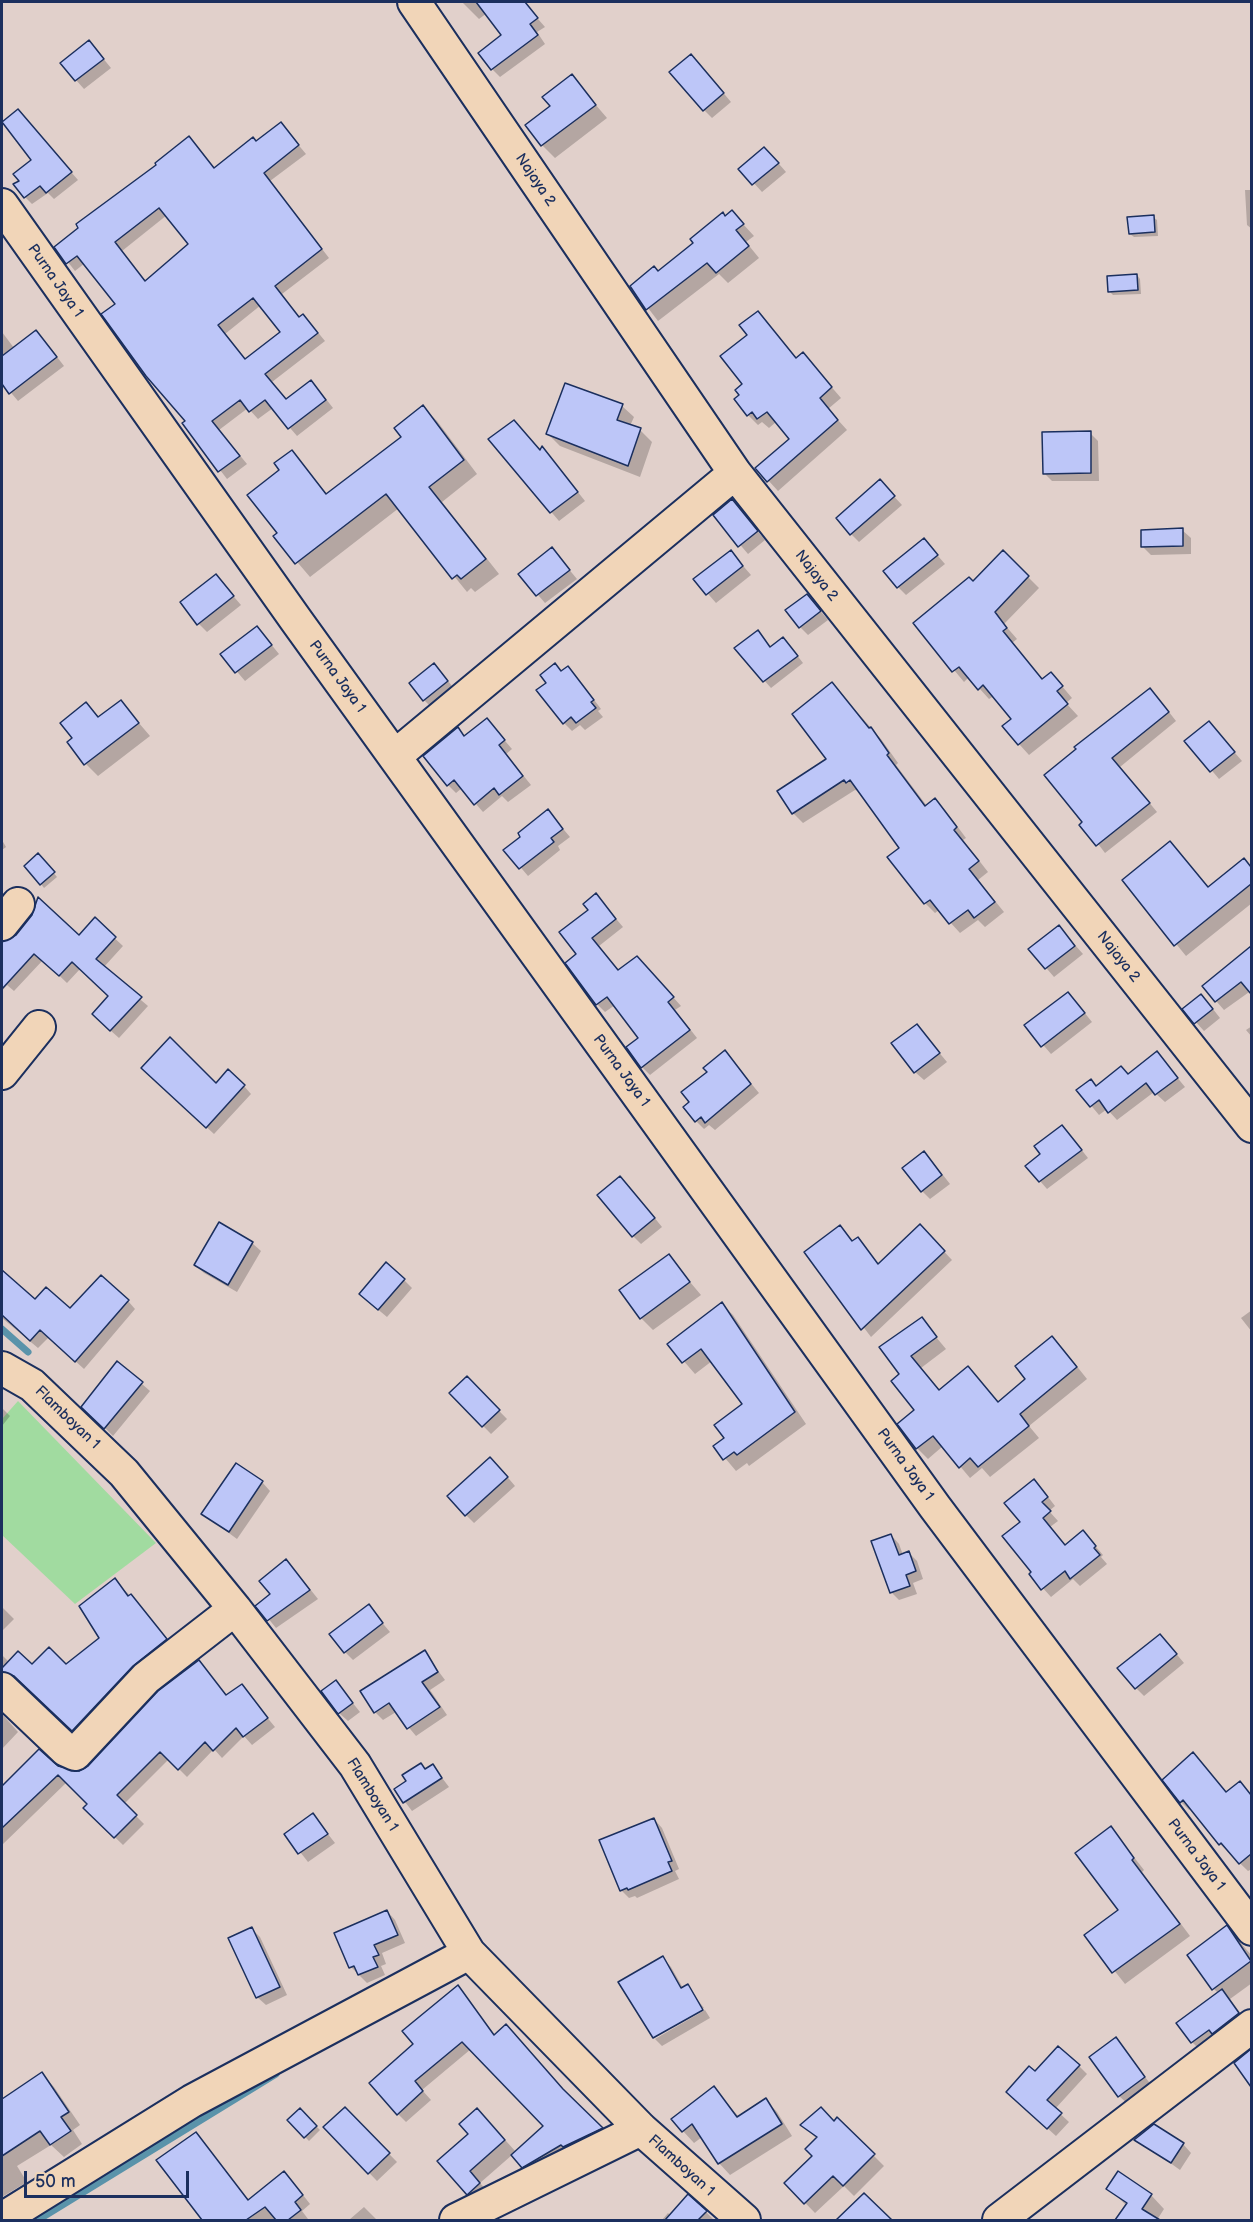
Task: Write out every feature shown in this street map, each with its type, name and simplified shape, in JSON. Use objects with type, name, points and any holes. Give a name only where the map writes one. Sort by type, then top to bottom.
[{"type":"street","name":"Najaya 2","points":[[414,2],[735,473],[1246,1106]]},
{"type":"street","name":"Purna Jaya 1","points":[[2,205],[935,1507],[1251,1929]]},
{"type":"street","points":[[395,756],[735,473]]},
{"type":"street","points":[[2,1073],[39,1026]]},
{"type":"street","name":"Flamboyan 1","points":[[2,1368],[32,1385],[124,1473],[236,1609],[355,1765],[469,1953],[728,2216]]},
{"type":"street","points":[[2,1689],[66,1750],[75,1754],[146,1678],[236,1609]]},
{"type":"street","points":[[2,2219],[192,2101],[469,1953]]},
{"type":"street","points":[[999,2220],[1251,2026]]},
{"type":"street","points":[[456,2220],[641,2129]]},
{"type":"green space","points":[[18,1401],[156,1543],[75,1604],[2,1535],[2,1419]]},
{"type":"building","points":[[476,2],[525,2],[538,18],[530,24],[538,35],[491,70],[478,53],[501,35]]},
{"type":"building","points":[[89,40],[104,59],[75,81],[60,63]]},
{"type":"building","points":[[691,54],[724,93],[703,111],[669,72]]},
{"type":"building","points":[[572,74],[596,105],[541,146],[525,125],[550,106],[542,97]]},
{"type":"building","points":[[18,109],[72,172],[46,193],[40,186],[24,198],[13,184],[19,181],[13,174],[31,160],[2,122]]},
{"type":"building","points":[[281,122],[299,145],[264,173],[322,249],[275,286],[299,317],[303,314],[318,333],[265,374],[286,399],[311,380],[326,400],[288,429],[265,400],[249,412],[240,400],[212,421],[240,456],[218,472],[182,423],[185,421],[146,376],[101,314],[115,304],[77,256],[66,264],[54,247],[78,228],[76,224],[156,165],[155,163],[189,136],[214,168],[253,137],[256,141]],"holes":[[[159,208],[188,244],[145,281],[115,242]],[[253,298],[280,332],[245,359],[218,325]]]},
{"type":"building","points":[[764,147],[779,163],[752,185],[738,169]]},
{"type":"building","points":[[732,210],[744,224],[736,230],[749,246],[716,273],[707,263],[646,310],[630,286],[654,266],[658,271],[693,243],[690,239],[723,212],[725,216]]},
{"type":"building","points":[[1154,215],[1155,232],[1129,234],[1127,217]]},
{"type":"building","points":[[1137,274],[1138,290],[1108,292],[1107,276]]},
{"type":"building","points":[[758,311],[796,358],[803,352],[832,387],[820,398],[838,420],[767,482],[755,468],[789,439],[767,412],[757,419],[752,412],[747,416],[734,399],[739,395],[735,390],[742,384],[720,356],[747,335],[739,325]]},
{"type":"building","points":[[36,330],[57,357],[9,394],[2,384],[2,356]]},
{"type":"building","points":[[565,383],[623,404],[617,420],[641,428],[628,466],[546,434]]},
{"type":"building","points":[[423,405],[464,460],[429,487],[486,559],[461,579],[457,575],[452,579],[386,494],[295,564],[273,536],[277,533],[247,495],[279,470],[274,463],[292,450],[326,494],[401,437],[394,428]]},
{"type":"building","points":[[514,420],[540,450],[542,446],[578,492],[550,513],[488,439]]},
{"type":"building","points":[[1091,431],[1091,473],[1043,474],[1042,432]]},
{"type":"building","points":[[880,479],[895,496],[850,535],[836,518]]},
{"type":"building","points":[[732,499],[758,531],[738,547],[713,515]]},
{"type":"building","points":[[1183,528],[1183,546],[1141,547],[1141,530]]},
{"type":"building","points":[[924,538],[938,555],[897,588],[883,571]]},
{"type":"building","points":[[552,547],[570,570],[536,596],[518,574]]},
{"type":"building","points":[[731,550],[743,566],[706,595],[693,579]]},
{"type":"building","points":[[1003,550],[1029,576],[995,612],[1007,628],[1003,631],[1042,679],[1051,672],[1063,686],[1057,691],[1068,704],[1018,745],[1002,726],[1011,719],[983,685],[978,690],[959,667],[952,672],[913,623],[969,577],[973,581]]},
{"type":"building","points":[[216,574],[234,596],[197,625],[180,602]]},
{"type":"building","points":[[807,594],[821,611],[799,628],[785,610]]},
{"type":"building","points":[[257,626],[272,645],[235,673],[220,654]]},
{"type":"building","points":[[758,630],[770,647],[783,637],[798,656],[763,682],[734,648]]},
{"type":"building","points":[[434,663],[448,681],[423,701],[409,683]]},
{"type":"building","points":[[555,663],[561,671],[568,666],[594,700],[591,702],[596,708],[576,723],[571,717],[563,724],[536,690],[546,683],[540,675]]},
{"type":"building","points":[[832,682],[869,728],[871,727],[889,753],[887,755],[925,806],[935,798],[957,827],[954,830],[979,861],[969,869],[995,902],[974,918],[968,910],[949,924],[930,900],[924,904],[887,857],[899,848],[850,780],[846,783],[844,780],[792,814],[777,791],[826,759],[792,714]]},
{"type":"building","points":[[1150,688],[1169,712],[1112,758],[1150,803],[1096,846],[1079,825],[1082,822],[1044,775],[1076,749],[1074,747]]},
{"type":"building","points":[[121,700],[139,723],[84,765],[67,742],[72,738],[60,723],[86,702],[98,717]]},
{"type":"building","points":[[487,718],[505,740],[499,745],[523,776],[499,795],[494,788],[474,805],[454,780],[447,786],[423,756],[458,727],[464,736]]},
{"type":"building","points":[[1209,721],[1235,752],[1210,772],[1184,741]]},
{"type":"building","points":[[548,809],[563,829],[551,838],[554,842],[519,869],[503,850],[520,837],[518,833]]},
{"type":"building","points":[[1170,841],[1208,887],[1244,858],[1251,867],[1251,884],[1174,946],[1122,880]]},
{"type":"building","points":[[38,853],[55,872],[40,885],[24,866]]},
{"type":"building","points":[[596,893],[616,919],[592,938],[618,970],[637,956],[674,997],[668,1002],[690,1030],[641,1068],[626,1047],[638,1038],[607,997],[596,1005],[565,963],[576,954],[559,932],[588,910],[583,904]]},
{"type":"building","points":[[38,897],[79,935],[95,917],[116,937],[96,959],[142,997],[110,1031],[92,1014],[108,996],[72,962],[59,976],[34,954],[2,989],[2,942],[16,935],[32,915]]},
{"type":"building","points":[[1059,925],[1075,946],[1045,969],[1028,949]]},
{"type":"building","points":[[1251,946],[1251,994],[1241,982],[1215,1002],[1202,986]]},
{"type":"building","points":[[1068,992],[1085,1013],[1041,1047],[1024,1025]]},
{"type":"building","points":[[1201,994],[1213,1009],[1194,1024],[1182,1009]]},
{"type":"building","points":[[917,1024],[940,1053],[914,1073],[891,1043]]},
{"type":"building","points":[[170,1037],[216,1083],[228,1069],[245,1085],[206,1128],[141,1068]]},
{"type":"building","points":[[725,1050],[751,1084],[705,1123],[701,1117],[695,1122],[683,1107],[689,1102],[681,1092],[707,1072],[703,1068]]},
{"type":"building","points":[[1157,1051],[1178,1078],[1155,1095],[1146,1083],[1108,1113],[1099,1100],[1090,1107],[1076,1090],[1091,1079],[1096,1086],[1121,1066],[1128,1074]]},
{"type":"building","points":[[1062,1125],[1082,1150],[1039,1182],[1025,1166],[1040,1154],[1034,1146]]},
{"type":"building","points":[[924,1151],[942,1175],[921,1192],[902,1168]]},
{"type":"building","points":[[620,1176],[655,1218],[632,1237],[597,1195]]},
{"type":"building","points":[[219,1222],[253,1242],[228,1285],[194,1265]]},
{"type":"building","points":[[920,1224],[945,1251],[861,1330],[804,1252],[840,1225],[852,1241],[858,1237],[878,1264]]},
{"type":"building","points":[[669,1254],[690,1282],[640,1319],[619,1290]]},
{"type":"building","points":[[386,1262],[405,1279],[378,1310],[359,1294]]},
{"type":"building","points":[[2,1270],[35,1299],[46,1287],[70,1308],[101,1275],[129,1300],[75,1362],[40,1330],[30,1341],[2,1315]]},
{"type":"building","points":[[722,1302],[795,1412],[737,1455],[734,1452],[723,1460],[713,1446],[724,1438],[714,1425],[742,1404],[701,1349],[682,1363],[667,1344]]},
{"type":"building","points":[[922,1317],[937,1337],[911,1356],[939,1390],[968,1366],[998,1402],[1025,1379],[1015,1366],[1052,1336],[1077,1367],[1020,1414],[1029,1426],[978,1467],[970,1458],[959,1468],[933,1436],[916,1449],[897,1424],[914,1410],[891,1381],[899,1374],[879,1347]]},
{"type":"building","points":[[117,1361],[143,1382],[104,1429],[81,1407]]},
{"type":"building","points":[[467,1376],[500,1410],[482,1427],[449,1393]]},
{"type":"building","points":[[490,1457],[508,1477],[465,1516],[447,1496]]},
{"type":"building","points":[[236,1463],[263,1481],[229,1532],[201,1514]]},
{"type":"building","points":[[1034,1479],[1048,1497],[1042,1502],[1051,1511],[1043,1518],[1065,1545],[1083,1530],[1100,1555],[1070,1579],[1065,1571],[1041,1590],[1029,1574],[1031,1572],[1002,1536],[1020,1522],[1004,1503]]},
{"type":"building","points":[[891,1534],[899,1555],[909,1551],[916,1571],[906,1575],[910,1586],[890,1593],[871,1541]]},
{"type":"building","points":[[286,1559],[310,1590],[267,1621],[255,1606],[270,1594],[259,1581]]},
{"type":"building","points":[[115,1578],[167,1639],[133,1666],[72,1731],[14,1676],[2,1672],[2,1668],[18,1651],[32,1664],[49,1647],[66,1664],[99,1638],[79,1606]]},
{"type":"building","points":[[369,1604],[383,1623],[344,1653],[329,1634]]},
{"type":"building","points":[[1160,1634],[1177,1654],[1135,1689],[1117,1668]]},
{"type":"building","points":[[425,1650],[438,1672],[422,1682],[440,1707],[407,1729],[389,1703],[374,1713],[360,1691]]},
{"type":"building","points":[[199,1660],[226,1695],[242,1684],[268,1718],[243,1737],[236,1728],[213,1751],[205,1742],[178,1770],[160,1752],[117,1795],[137,1815],[114,1838],[83,1808],[87,1804],[58,1775],[2,1828],[2,1786],[39,1749],[58,1766],[79,1771],[88,1766],[158,1691]]},
{"type":"building","points":[[336,1680],[353,1703],[338,1714],[321,1691]]},
{"type":"building","points":[[1193,1752],[1226,1792],[1240,1781],[1251,1795],[1251,1854],[1239,1864],[1221,1843],[1219,1845],[1183,1800],[1180,1803],[1162,1780]]},
{"type":"building","points":[[421,1763],[425,1769],[433,1764],[442,1778],[403,1803],[394,1789],[406,1781],[402,1775]]},
{"type":"building","points":[[313,1813],[328,1834],[298,1854],[284,1834]]},
{"type":"building","points":[[654,1818],[672,1861],[668,1862],[672,1871],[628,1890],[627,1888],[620,1891],[599,1840]]},
{"type":"building","points":[[1111,1826],[1134,1858],[1132,1860],[1180,1924],[1112,1973],[1084,1935],[1118,1910],[1075,1853]]},
{"type":"building","points":[[387,1910],[398,1935],[374,1945],[379,1955],[373,1957],[378,1967],[358,1975],[354,1966],[349,1968],[334,1933]]},
{"type":"building","points":[[1227,1925],[1251,1961],[1212,1990],[1187,1955]]},
{"type":"building","points":[[252,1927],[280,1987],[256,1998],[228,1938]]},
{"type":"building","points":[[663,1956],[681,1988],[688,1984],[703,2010],[653,2038],[618,1982]]},
{"type":"building","points":[[458,1985],[494,2035],[506,2024],[563,2089],[603,2128],[563,2147],[561,2145],[522,2168],[511,2155],[543,2126],[462,2042],[415,2081],[423,2091],[397,2115],[369,2083],[413,2044],[402,2031]]},
{"type":"building","points":[[1222,1989],[1239,2013],[1212,2034],[1209,2030],[1191,2043],[1176,2023]]},
{"type":"building","points":[[1116,2037],[1145,2077],[1118,2097],[1089,2057]]},
{"type":"building","points":[[1058,2046],[1080,2065],[1047,2100],[1062,2113],[1047,2129],[1006,2092],[1029,2066],[1035,2071]]},
{"type":"building","points":[[1251,2049],[1251,2087],[1234,2063]]},
{"type":"building","points":[[42,2072],[69,2112],[61,2117],[71,2131],[50,2145],[40,2131],[2,2156],[2,2099]]},
{"type":"building","points":[[714,2086],[737,2117],[766,2098],[782,2124],[718,2164],[692,2124],[682,2132],[671,2119]]},
{"type":"building","points":[[345,2107],[390,2153],[368,2174],[323,2127]]},
{"type":"building","points":[[821,2107],[834,2121],[837,2117],[875,2154],[843,2186],[833,2176],[804,2204],[784,2183],[812,2156],[805,2149],[817,2137],[800,2125]]},
{"type":"building","points":[[300,2108],[317,2126],[304,2138],[287,2120]]},
{"type":"building","points":[[477,2108],[505,2140],[470,2171],[480,2183],[467,2195],[437,2161],[468,2134],[459,2124]]},
{"type":"building","points":[[1154,2124],[1184,2143],[1171,2163],[1134,2140]]},
{"type":"building","points":[[196,2132],[248,2200],[284,2171],[303,2195],[295,2202],[301,2210],[288,2220],[276,2220],[265,2207],[246,2220],[202,2220],[156,2160]]},
{"type":"building","points":[[1118,2171],[1152,2194],[1142,2209],[1160,2220],[1115,2220],[1127,2203],[1106,2189]]},
{"type":"building","points":[[864,2193],[892,2220],[836,2220]]},
{"type":"building","points":[[688,2194],[707,2211],[698,2220],[665,2220]]},
{"type":"waterway","points":[[2,1329],[28,1352]]},
{"type":"waterway","points":[[38,2220],[276,2074]]}]
